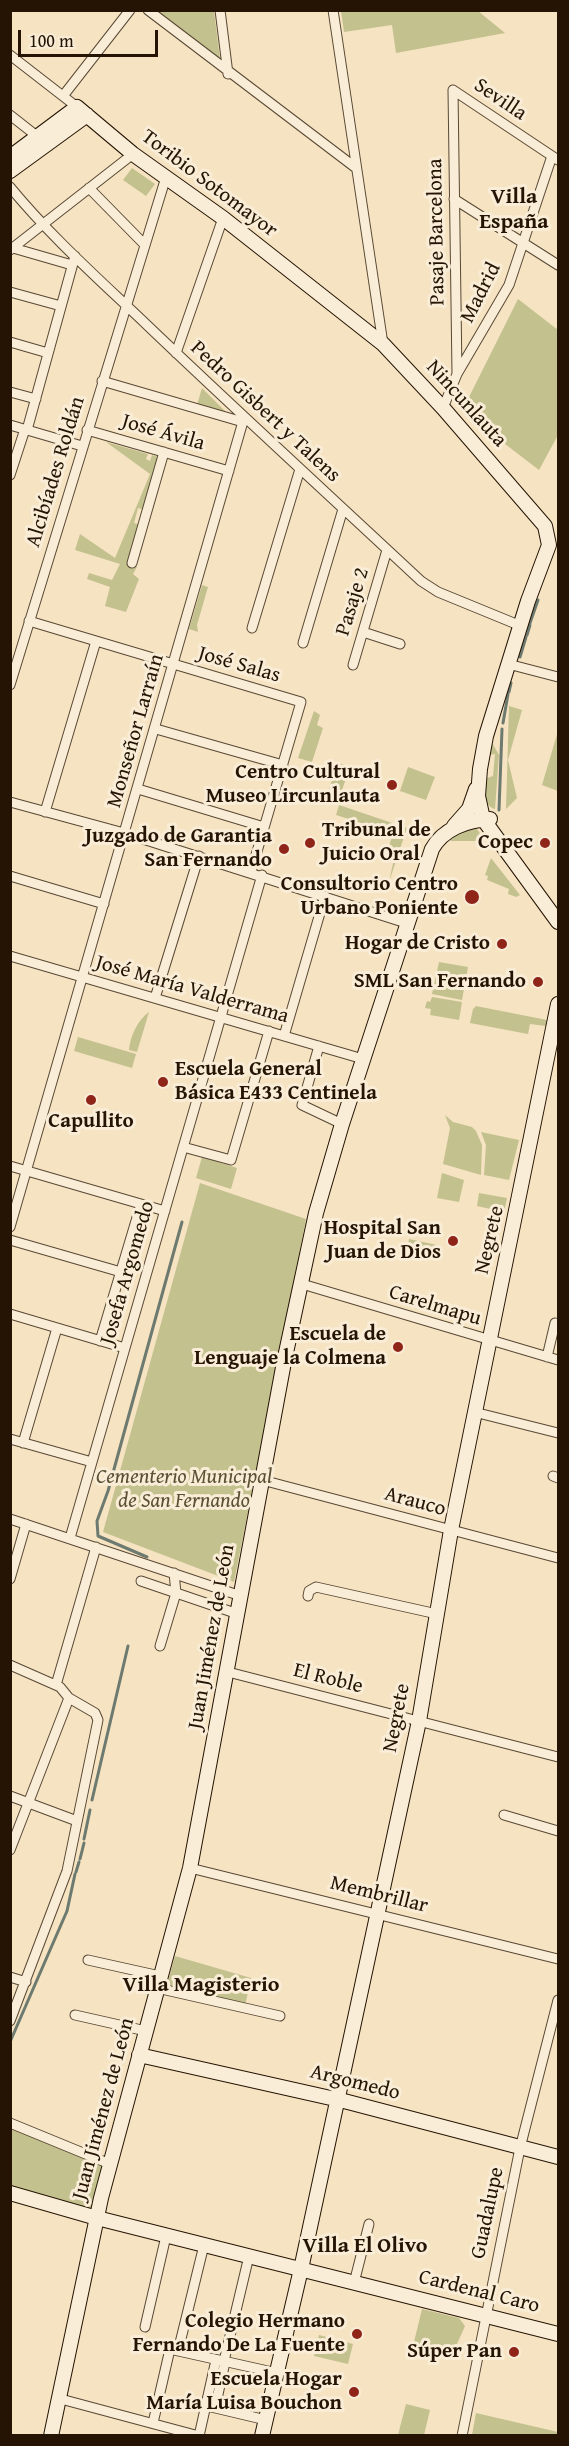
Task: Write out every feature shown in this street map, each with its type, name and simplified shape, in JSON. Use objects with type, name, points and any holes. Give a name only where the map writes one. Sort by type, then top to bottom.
[{"type":"main road","points":[[10,157],[82,111]]},
{"type":"main road","points":[[10,171],[82,111]]},
{"type":"main road","name":"Toribio Sotomayor","points":[[82,111],[133,154],[223,218],[383,344]]},
{"type":"main road","name":"Nincunlauta","points":[[383,344],[443,408],[548,532],[549,545],[508,663],[486,736],[479,778],[485,815]]},
{"type":"main road","name":"Juan Jiménez de León","points":[[51,2436],[57,2398],[110,2164],[190,1868],[262,1480],[320,1196],[406,922],[432,849],[437,839],[460,821],[469,809],[479,778]]},
{"type":"main road","points":[[447,831],[485,815]]},
{"type":"main road","points":[[485,815],[558,909]]},
{"type":"main road","points":[[485,815],[558,922]]},
{"type":"main road","name":"Negrete","points":[[262,2436],[301,2269],[419,1722],[451,1530],[488,1341],[524,1181],[558,1004]]},
{"type":"main road","name":"Argomedo","points":[[139,2055],[336,2099],[558,2157]]},
{"type":"main road","name":"Cardenal Caro","points":[[10,2193],[166,2236],[558,2334]]},
{"type":"street","points":[[63,96],[130,10]]},
{"type":"street","points":[[148,10],[228,74],[356,168]]},
{"type":"street","points":[[220,10],[228,74]]},
{"type":"street","points":[[333,10],[383,344]]},
{"type":"street","name":"Toribio Sotomayor","points":[[10,55],[82,111]]},
{"type":"street","name":"Sevilla","points":[[453,90],[555,158]]},
{"type":"street","name":"Pasaje Barcelona","points":[[453,90],[457,374]]},
{"type":"street","points":[[10,115],[38,137]]},
{"type":"street","points":[[12,249],[133,154]]},
{"type":"street","name":"Madrid","points":[[443,408],[457,374],[509,285],[555,158]]},
{"type":"street","name":"Alcibíades Roldán","points":[[10,685],[166,177]]},
{"type":"street","name":"Pedro Gisbert y Talens","points":[[10,188],[74,261],[126,304],[244,420],[429,588],[521,626]]},
{"type":"street","points":[[89,188],[145,245]]},
{"type":"street","points":[[454,199],[524,241],[558,265]]},
{"type":"street","points":[[176,353],[223,218]]},
{"type":"street","points":[[10,475],[36,399],[74,261],[12,249]]},
{"type":"street","points":[[10,292],[61,306]]},
{"type":"street","points":[[10,342],[48,353]]},
{"type":"street","points":[[102,381],[244,420]]},
{"type":"street","points":[[10,392],[36,399]]},
{"type":"street","name":"Monseñor Larraín","points":[[10,1227],[244,420]]},
{"type":"street","points":[[10,425],[82,446]]},
{"type":"street","name":"José Ávila","points":[[87,430],[229,471]]},
{"type":"street","points":[[132,563],[164,452]]},
{"type":"street","points":[[252,628],[300,469]]},
{"type":"street","points":[[303,643],[343,509]]},
{"type":"street","name":"Pasaje 2","points":[[353,665],[387,550]]},
{"type":"street","name":"José Salas","points":[[29,621],[301,702],[283,765]]},
{"type":"street","points":[[363,632],[400,644]]},
{"type":"street","points":[[45,812],[96,641]]},
{"type":"street","points":[[508,663],[558,677]]},
{"type":"street","points":[[156,729],[283,765],[251,872]]},
{"type":"street","points":[[138,789],[264,827]]},
{"type":"street","points":[[10,802],[124,833],[406,922]]},
{"type":"street","points":[[155,998],[199,856]]},
{"type":"street","name":"Josefa Argomedo","points":[[70,1538],[261,875]]},
{"type":"street","points":[[10,876],[104,904]]},
{"type":"street","points":[[284,1036],[325,896]]},
{"type":"street","name":"José María Valderrama","points":[[10,956],[363,1059]]},
{"type":"street","points":[[183,1147],[231,1160],[269,1031]]},
{"type":"street","points":[[319,1046],[302,1105],[342,1124]]},
{"type":"street","points":[[10,1166],[165,1211]]},
{"type":"street","points":[[100,1341],[141,1204]]},
{"type":"street","points":[[10,1240],[121,1272]]},
{"type":"street","name":"Carelmapu","points":[[302,1284],[558,1360]]},
{"type":"street","points":[[10,1314],[125,1348]]},
{"type":"street","points":[[547,1357],[555,1323]]},
{"type":"street","points":[[23,1443],[57,1328]]},
{"type":"street","points":[[474,1412],[558,1433]]},
{"type":"street","points":[[10,1439],[92,1462]]},
{"type":"street","name":"Arauco","points":[[262,1480],[558,1558]]},
{"type":"street","points":[[10,1520],[241,1596]]},
{"type":"street","points":[[10,1579],[26,1524]]},
{"type":"street","points":[[56,1685],[96,1547]]},
{"type":"street","points":[[160,1646],[176,1593],[174,1573]]},
{"type":"street","points":[[141,1581],[238,1614]]},
{"type":"street","points":[[308,1596],[309,1591],[316,1587],[437,1614]]},
{"type":"street","points":[[10,1665],[56,1685],[69,1698],[95,1713],[98,1720],[68,1871],[10,2021]]},
{"type":"street","name":"El Roble","points":[[228,1672],[558,1757]]},
{"type":"street","points":[[10,1850],[69,1698]]},
{"type":"street","points":[[10,1796],[77,1821]]},
{"type":"street","points":[[504,1815],[558,1831]]},
{"type":"street","name":"Membrillar","points":[[190,1868],[558,1959]]},
{"type":"street","points":[[88,1959],[159,1982],[280,2016]]},
{"type":"street","points":[[10,1977],[26,1982]]},
{"type":"street","name":"Guadalupe","points":[[462,2436],[520,2148],[558,2000]]},
{"type":"street","points":[[75,2015],[146,2031]]},
{"type":"street","points":[[10,2123],[110,2164]]},
{"type":"street","points":[[354,2283],[369,2224]]},
{"type":"street","points":[[145,2327],[166,2236]]},
{"type":"street","points":[[153,2423],[204,2245]]},
{"type":"street","points":[[57,2398],[199,2436],[211,2407],[249,2256]]},
{"type":"street","points":[[147,2344],[277,2373]]},
{"type":"street","points":[[211,2407],[266,2420]]},
{"type":"green space","points":[[155,11],[214,11],[220,59]]},
{"type":"green space","points":[[341,11],[478,11],[505,33],[396,53],[392,25],[344,32]]},
{"type":"green space","points":[[132,168],[155,184],[146,196],[123,180]]},
{"type":"green space","points":[[518,299],[558,330],[558,435],[539,470],[462,411]]},
{"type":"green space","points":[[202,388],[228,414],[197,405]]},
{"type":"green space","points":[[106,442],[148,454],[146,459],[150,461],[152,455],[158,457],[145,510],[138,508],[134,523],[141,525],[129,564],[137,567],[133,574],[139,579],[126,612],[105,606],[110,587],[87,579],[89,573],[112,580],[120,564],[75,550],[80,534],[115,558],[150,474]]},
{"type":"green space","points":[[202,585],[208,587],[197,625],[198,632],[189,629]]},
{"type":"green space","points":[[509,706],[522,710],[508,760],[517,798],[506,809]]},
{"type":"green space","points":[[314,711],[320,715],[317,725],[323,728],[312,762],[298,758]]},
{"type":"green space","points":[[558,731],[558,791],[542,785]]},
{"type":"green space","points":[[491,741],[499,755],[495,809],[486,801],[485,793],[485,779],[493,776],[495,754],[488,755]]},
{"type":"green space","points":[[338,763],[350,767],[341,793],[329,789]]},
{"type":"green space","points":[[408,767],[435,777],[426,800],[400,791]]},
{"type":"green space","points":[[339,805],[407,828],[389,882],[394,859],[386,856],[393,833],[336,815]]},
{"type":"green space","points":[[475,826],[485,841],[451,841],[449,837]]},
{"type":"green space","points":[[491,858],[520,895],[516,897],[508,894],[509,889],[487,880],[488,876],[485,875]]},
{"type":"green space","points":[[439,962],[468,967],[462,1000],[432,994]]},
{"type":"green space","points":[[432,997],[462,1002],[459,1020],[430,1015],[431,1009],[425,1008],[427,1001],[430,1002]]},
{"type":"green space","points":[[476,1006],[547,1020],[546,1026],[530,1024],[528,1034],[470,1023],[473,1009]]},
{"type":"green space","points":[[149,1012],[137,1052],[129,1050],[135,1029]]},
{"type":"green space","points":[[78,1037],[136,1054],[132,1068],[74,1051]]},
{"type":"green space","points":[[445,1115],[453,1122],[472,1127],[476,1131],[482,1145],[481,1175],[443,1164],[450,1128]]},
{"type":"green space","points":[[481,1132],[519,1140],[509,1180],[484,1175],[486,1145]]},
{"type":"green space","points":[[202,1157],[237,1168],[231,1189],[196,1178]]},
{"type":"green space","points":[[442,1173],[464,1180],[459,1202],[437,1198]]},
{"type":"green space","name":"Cementerio Municipal de San Fernando","points":[[200,1183],[306,1219],[234,1582],[103,1532]]},
{"type":"green space","points":[[479,1193],[507,1198],[504,1212],[477,1206]]},
{"type":"green space","points":[[409,1239],[437,1245],[435,1257],[407,1252]]},
{"type":"green space","points":[[175,1956],[251,1978],[245,2006],[166,1988]]},
{"type":"green space","points":[[10,2125],[104,2165],[92,2210],[11,2187]]},
{"type":"green space","points":[[422,2309],[459,2318],[465,2326],[453,2353],[445,2344],[429,2358],[414,2342]]},
{"type":"green space","points":[[319,2335],[353,2344],[348,2364],[314,2356]]},
{"type":"green space","points":[[406,2404],[430,2410],[424,2435],[398,2435]]},
{"type":"green space","points":[[476,2413],[558,2432],[558,2435],[472,2435]]},
{"type":"waterway","points":[[530,623],[538,600]]},
{"type":"waterway","points":[[527,635],[530,625]]},
{"type":"waterway","points":[[520,657],[526,637]]},
{"type":"waterway","points":[[509,692],[511,683]]},
{"type":"waterway","points":[[503,723],[508,694]]},
{"type":"waterway","points":[[499,810],[502,729]]},
{"type":"waterway","points":[[147,1557],[98,1536],[97,1521],[108,1491],[182,1222]]},
{"type":"waterway","points":[[92,1800],[128,1646]]},
{"type":"waterway","points":[[84,1839],[90,1810]]},
{"type":"waterway","points":[[80,1859],[84,1843]]},
{"type":"waterway","points":[[76,1872],[79,1862]]},
{"type":"waterway","points":[[10,2042],[67,1911],[75,1874]]},
{"type":"place","name":"Centro Cultural Museo Lircunlauta","points":[[392,785]]},
{"type":"place","name":"Tribunal de Juicio Oral","points":[[310,843]]},
{"type":"place","name":"Copec","points":[[545,843]]},
{"type":"place","name":"Juzgado de Garantia San Fernando","points":[[284,849]]},
{"type":"place","name":"Consultorio Centro Urbano Poniente","points":[[472,897]]},
{"type":"place","name":"Hogar de Cristo","points":[[502,944]]},
{"type":"place","name":"SML San Fernando","points":[[538,982]]},
{"type":"place","name":"Escuela General Básica E433 Centinela","points":[[163,1082]]},
{"type":"place","name":"Capullito","points":[[91,1100]]},
{"type":"place","name":"Hospital San Juan de Dios","points":[[453,1241]]},
{"type":"place","name":"Escuela de Lenguaje la Colmena","points":[[398,1347]]},
{"type":"place","name":"Colegio Hermano Fernando De La Fuente","points":[[357,2334]]},
{"type":"place","name":"Súper Pan","points":[[514,2352]]},
{"type":"place","name":"Escuela Hogar María Luisa Bouchon","points":[[354,2392]]},
{"type":"district","name":"Villa España","points":[[514,210]]},
{"type":"district","name":"Villa Magisterio","points":[[201,1985]]},
{"type":"district","name":"Villa El Olivo","points":[[365,2246]]}]
